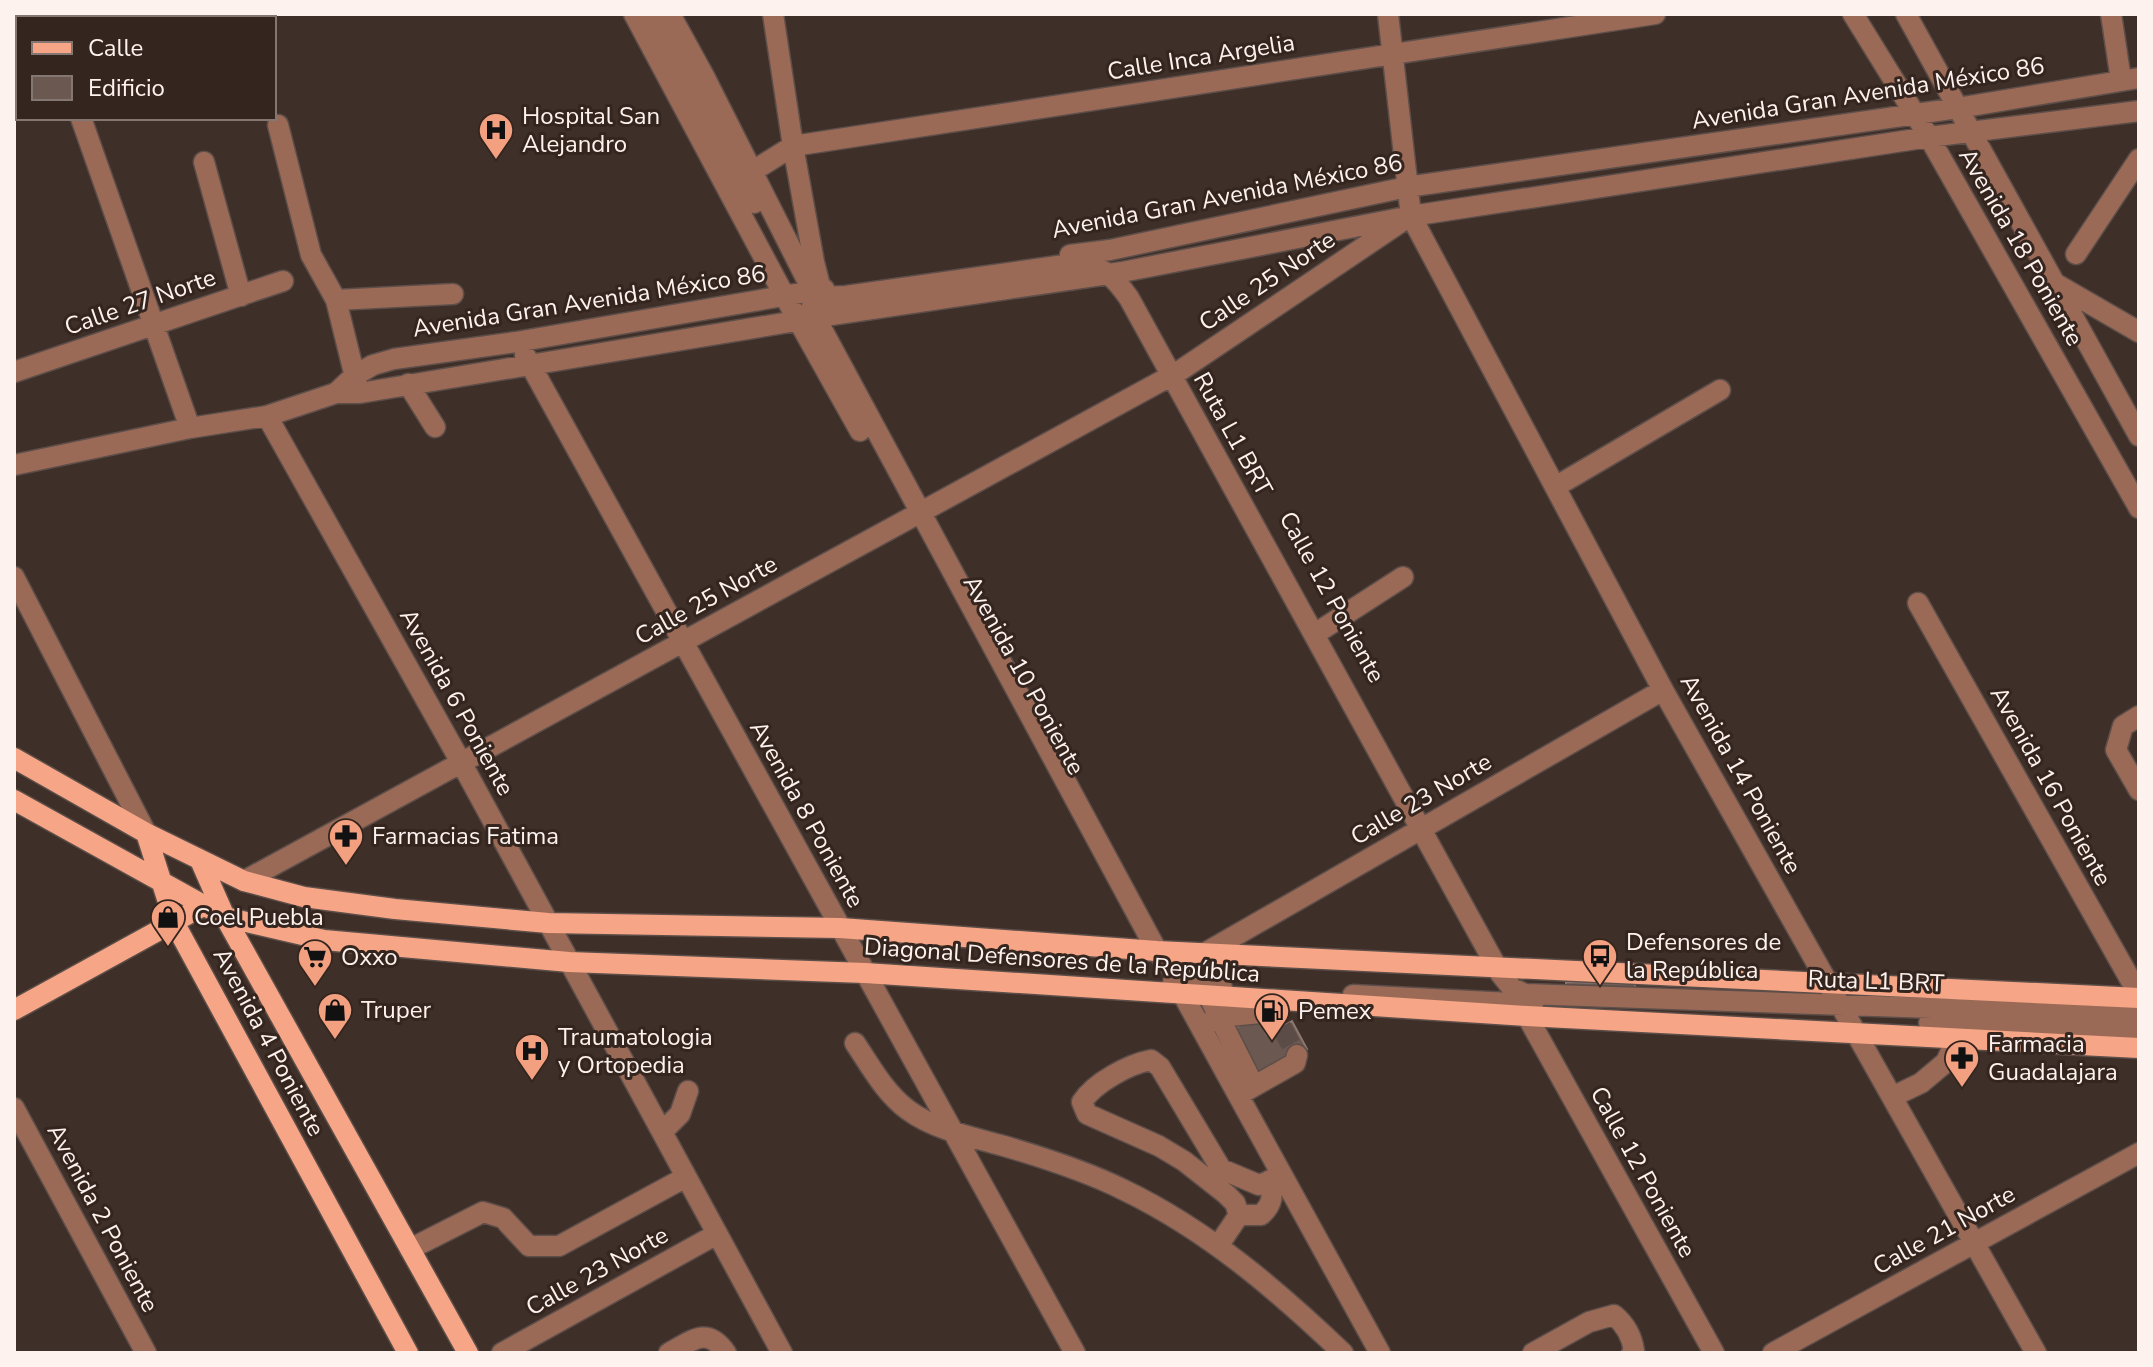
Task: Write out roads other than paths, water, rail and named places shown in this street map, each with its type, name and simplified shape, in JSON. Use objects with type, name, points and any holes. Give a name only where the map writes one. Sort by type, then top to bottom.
[{"type":"main road","name":"Diagonal Defensores de la República","points":[[14,758],[146,833],[244,881],[304,897],[395,909],[548,923],[840,928],[1158,951],[2139,997]]},
{"type":"main road","name":"Diagonal Defensores de la República","points":[[14,800],[161,882],[215,907],[324,940],[569,962],[865,973],[1197,991],[1273,1012],[1848,1020],[1957,1038],[2139,1048]]},
{"type":"main road","name":"Avenida 4 Poniente","points":[[146,833],[175,924],[408,1353]]},
{"type":"main road","name":"Avenida 4 Poniente","points":[[200,860],[215,907],[468,1353]]},
{"type":"main road","name":"Calle 25 Norte","points":[[14,1010],[175,924],[215,907],[244,881]]},
{"type":"street","name":"Avenida 10 Poniente","points":[[634,14],[839,341],[920,513],[1158,951],[1197,991]]},
{"type":"street","points":[[650,14],[813,302]]},
{"type":"street","points":[[670,14],[704,76],[813,302]]},
{"type":"street","name":"Avenida 10 Poniente","points":[[682,14],[761,166],[813,302],[920,513],[1158,951],[1197,991]]},
{"type":"street","points":[[773,14],[814,262],[813,302]]},
{"type":"street","points":[[1388,14],[1411,216]]},
{"type":"street","name":"Calle Inca Argelia","points":[[761,166],[793,146],[1655,14]]},
{"type":"street","name":"Avenida 18 Poniente","points":[[1853,14],[1929,137],[2139,508]]},
{"type":"street","name":"Avenida 18 Poniente","points":[[1906,14],[2139,436]]},
{"type":"street","points":[[2111,14],[2130,79]]},
{"type":"street","name":"Avenida Gran Avenida México 86","points":[[357,384],[373,365],[394,359],[813,302],[1110,250],[1407,187],[1958,108],[2130,79]]},
{"type":"street","points":[[813,302],[1078,263],[1116,273],[1411,216],[1929,137],[2139,111]]},
{"type":"street","points":[[82,120],[190,428]]},
{"type":"street","points":[[278,125],[311,255],[336,300],[357,384]]},
{"type":"street","points":[[2076,254],[2139,159]]},
{"type":"street","points":[[204,162],[241,296]]},
{"type":"street","name":"Calle 25 Norte","points":[[244,881],[1175,374],[1411,216]]},
{"type":"street","name":"Avenida 14 Poniente","points":[[1411,216],[1663,690],[2036,1353]]},
{"type":"street","points":[[1110,250],[1116,273]]},
{"type":"street","name":"Ruta L1 BRT","points":[[1116,273],[1425,826]]},
{"type":"street","name":"Calle 27 Norte","points":[[14,372],[283,281]]},
{"type":"street","points":[[2056,284],[2139,332]]},
{"type":"street","points":[[336,300],[453,294]]},
{"type":"street","name":"Avenida Gran Avenida México 86","points":[[14,465],[190,428],[267,416],[357,384],[408,384],[531,364],[813,302]]},
{"type":"street","name":"Avenida 8 Poniente","points":[[516,342],[531,364],[1075,1353]]},
{"type":"street","name":"Calle 12 Poniente","points":[[1175,374],[1321,630],[1503,968]]},
{"type":"street","points":[[408,384],[435,427]]},
{"type":"street","points":[[1555,487],[1720,390]]},
{"type":"street","name":"Avenida 6 Poniente","points":[[267,416],[462,764],[782,1353]]},
{"type":"street","name":"Avenida 4 Poniente","points":[[14,577],[146,833]]},
{"type":"street","points":[[1321,630],[1403,577]]},
{"type":"street","name":"Avenida 16 Poniente","points":[[1918,603],[2139,997]]},
{"type":"street","name":"Calle 23 Norte","points":[[1205,953],[1663,690]]},
{"type":"street","points":[[2139,716],[2123,726],[2116,750],[2139,790]]},
{"type":"street","name":"Ruta L1 BRT","points":[[1503,968],[1509,985],[1525,994],[1848,1020],[2139,1015]]},
{"type":"street","points":[[1197,991],[1246,1091],[1276,1178],[1380,1353]]},
{"type":"street","name":"Ruta L1 BRT","points":[[1197,991],[2139,1031]]},
{"type":"street","points":[[1210,1022],[1273,1012]]},
{"type":"street","name":"Calle 12 Poniente","points":[[1527,1016],[1714,1353]]},
{"type":"street","points":[[1892,1097],[1921,1083],[1946,1062],[1957,1038]]},
{"type":"street","points":[[855,1043],[896,1099],[928,1121],[1060,1163],[1125,1190],[1218,1246],[1298,1309],[1343,1353]]},
{"type":"street","points":[[1246,1091],[1295,1063],[1297,1055]]},
{"type":"street","points":[[1239,1215],[1235,1203],[1226,1194],[1184,1161],[1159,1146],[1087,1114],[1082,1102],[1089,1091],[1141,1062],[1151,1060],[1160,1067],[1221,1169],[1259,1185],[1276,1178]]},
{"type":"street","points":[[662,1132],[680,1114],[688,1091]]},
{"type":"street","name":"Avenida 2 Poniente","points":[[14,1108],[146,1353]]},
{"type":"street","name":"Calle 21 Norte","points":[[1773,1353],[2139,1153]]},
{"type":"street","points":[[410,1249],[483,1212],[503,1218],[529,1246],[559,1246],[686,1177]]},
{"type":"street","points":[[1239,1215],[1261,1215],[1269,1208],[1276,1178]]},
{"type":"street","points":[[1218,1246],[1239,1215]]},
{"type":"street","name":"Calle 23 Norte","points":[[502,1353],[717,1234]]},
{"type":"street","points":[[1533,1353],[1589,1322],[1614,1315],[1623,1322],[1633,1340],[1632,1353]]},
{"type":"street","points":[[669,1353],[706,1336],[713,1338],[726,1353]]},
{"type":"tunnel","points":[[1281,1027],[1297,1055]]},
{"type":"place","name":"Hospital San Alejandro","points":[[496,161]]},
{"type":"place","name":"Farmacias Fatima","points":[[346,867]]},
{"type":"place","name":"Coel Puebla","points":[[168,948]]},
{"type":"place","name":"Defensores de la República","points":[[1600,987]]},
{"type":"place","name":"Oxxo","points":[[315,988]]},
{"type":"place","name":"Truper","points":[[335,1041]]},
{"type":"place","name":"Pemex","points":[[1272,1042]]},
{"type":"place","name":"Traumatologia y Ortopedia","points":[[532,1082]]},
{"type":"place","name":"Farmacia Guadalajara","points":[[1962,1089]]}]
